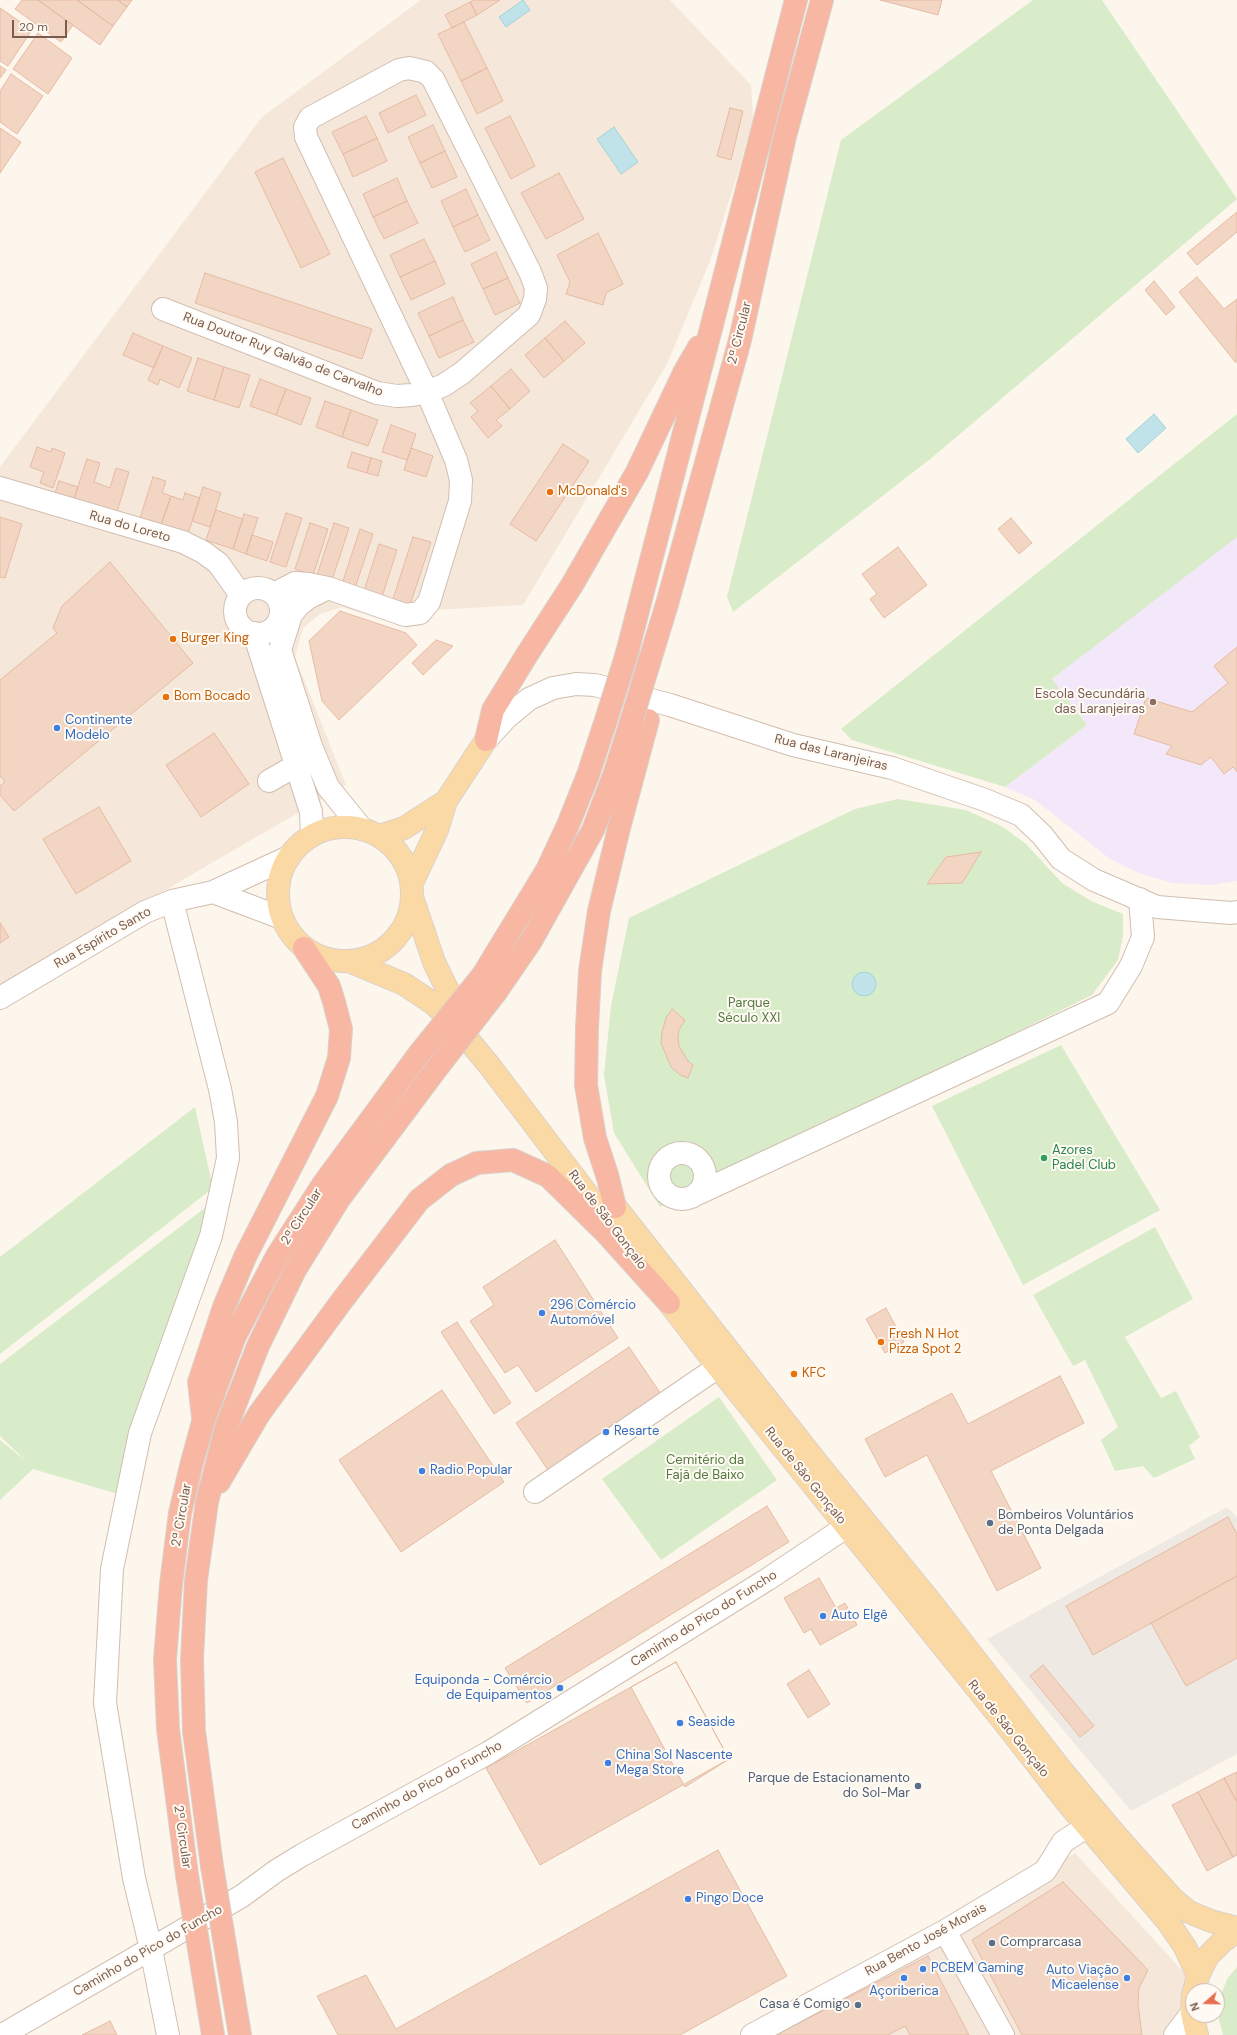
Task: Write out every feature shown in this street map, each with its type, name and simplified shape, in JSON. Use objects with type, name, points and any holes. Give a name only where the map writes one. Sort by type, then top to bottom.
[{"type":"highway","points":[[489,984],[547,870],[568,825],[588,775],[608,714],[627,653],[796,0]]},
{"type":"highway","name":"2ª Circular","points":[[640,720],[649,663],[667,604],[740,340],[785,136],[822,0]]},
{"type":"highway","points":[[486,740],[493,710],[572,585],[633,479],[685,371],[713,324]]},
{"type":"highway","points":[[489,984],[531,941],[593,830],[614,775],[640,720]]},
{"type":"highway","points":[[615,1206],[595,1138],[586,1085],[587,1028],[590,971],[599,911],[619,828],[640,720]]},
{"type":"highway","points":[[203,1422],[199,1382],[224,1307],[245,1257],[327,1096],[339,1058],[341,1029],[329,986],[304,948]]},
{"type":"highway","name":"2ª Circular","points":[[213,2035],[187,1874],[168,1728],[165,1660],[170,1584],[180,1513],[191,1466],[203,1422],[235,1336],[277,1256],[324,1183],[419,1054],[489,984]]},
{"type":"highway","name":"2ª Circular","points":[[240,2035],[212,1866],[194,1731],[192,1659],[196,1580],[207,1502],[226,1428],[258,1346],[295,1270],[339,1199],[434,1072],[489,984]]},
{"type":"highway","points":[[207,1502],[259,1414],[419,1200],[451,1174],[477,1163],[513,1160],[548,1176],[606,1233],[669,1303]]},
{"type":"main road","name":"Rua das Laranjeiras","points":[[412,892],[437,830],[446,801],[486,740]]},
{"type":"main road","name":"Rua das Laranjeiras","points":[[371,832],[410,824],[446,801]]},
{"type":"main road","points":[[345,827],[371,832],[395,849],[406,865],[412,892],[408,919],[399,935],[386,949],[369,958],[351,962],[329,960],[318,956],[304,948],[291,934],[282,918],[278,903],[278,887],[282,871],[289,857],[303,841],[312,836],[333,828],[345,827]]},
{"type":"main road","name":"Rua de São Gonçalo","points":[[412,892],[434,962],[447,989],[615,1206],[818,1464],[934,1607],[1063,1772],[1173,1900],[1189,1912],[1211,1921],[1237,1928]]},
{"type":"main road","name":"Rua de São Gonçalo","points":[[351,962],[404,984],[434,1004],[459,1029],[489,1065],[718,1367],[1004,1722],[1086,1827],[1168,1922],[1185,1947],[1192,1983]]},
{"type":"main road","points":[[1198,1983],[1208,1956],[1223,1941],[1237,1931]]},
{"type":"main road","name":"Rua de São Gonçalo","points":[[1196,2023],[1197,2035]]},
{"type":"street","points":[[274,594],[294,583],[309,584],[328,588],[405,615],[420,613],[429,602],[460,502],[461,480],[456,460],[427,392],[306,137],[305,131],[307,122],[316,114],[399,70],[409,68],[426,72],[433,79],[530,272],[536,288],[535,299],[529,316],[462,374],[444,385],[427,392]]},
{"type":"street","name":"Rua Doutor Ruy Galvão de Carvalho","points":[[163,309],[377,393],[397,396],[427,392]]},
{"type":"street","name":"Rua do Loreto","points":[[0,488],[183,542],[203,552],[218,563],[241,595]]},
{"type":"street","points":[[262,632],[278,620],[280,613],[278,600],[274,594],[268,590],[253,588],[241,595],[236,602],[236,617],[243,628],[262,632],[280,650],[312,746],[328,787],[371,832]]},
{"type":"street","points":[[280,650],[287,625],[298,606],[308,598],[328,588]]},
{"type":"street","points":[[262,632],[297,766],[311,812],[312,836]]},
{"type":"street","name":"Rua das Laranjeiras","points":[[486,740],[506,718],[529,699],[553,688],[576,684],[595,685],[670,706],[793,745],[892,768],[985,800],[1021,815],[1042,835],[1061,859],[1094,880],[1157,907],[1231,914],[1237,912]]},
{"type":"street","points":[[269,781],[297,766]]},
{"type":"street","name":"Rua Espírito Santo","points":[[0,998],[145,912],[172,901],[213,892],[289,857]]},
{"type":"street","points":[[213,892],[282,918]]},
{"type":"street","points":[[699,1193],[704,1187],[706,1179],[704,1167],[700,1160],[691,1154],[681,1152],[667,1159],[660,1169],[660,1184],[670,1196],[682,1200],[692,1198],[736,1175],[1108,1003],[1131,966],[1142,938],[1140,899]]},
{"type":"street","points":[[168,2035],[151,1949],[134,1878],[105,1703],[112,1569],[140,1433],[211,1236],[228,1158],[226,1122],[220,1089],[172,901]]},
{"type":"street","points":[[704,1167],[736,1175]]},
{"type":"street","points":[[535,1492],[718,1367]]},
{"type":"street","name":"Caminho do Pico do Funcho","points":[[2,2035],[242,1896],[276,1871],[302,1855],[488,1753],[768,1579],[846,1527]]},
{"type":"street","name":"Rua Bento José Morais","points":[[752,2035],[945,1931],[1045,1871],[1063,1842],[1086,1827]]},
{"type":"street","points":[[945,1931],[1003,2035]]},
{"type":"street","points":[[1175,2035],[1185,2013]]},
{"type":"shaded area","points":[[421,0],[670,0],[751,85],[753,118],[738,173],[710,261],[667,364],[523,605],[434,610],[409,628],[342,607],[320,614],[303,628],[295,657],[346,785],[167,889],[0,989],[0,467],[262,117]]},
{"type":"shaded area","name":"Escola Secundária das Laranjeiras","points":[[1237,523],[1237,881],[1211,885],[1172,883],[1139,873],[1110,859],[1035,800],[1005,787],[1087,725],[1052,680]]},
{"type":"shaded area","points":[[1227,1507],[1237,1517],[1237,1754],[1131,1811],[987,1639]]},
{"type":"shaded area","points":[[1075,1853],[1187,1976],[1188,1983],[1185,1983],[1185,2023],[1191,2023],[1192,2035],[751,2035],[945,1931]]},
{"type":"green space","points":[[1033,0],[1102,0],[1237,199],[934,456],[733,612],[727,597],[841,140]]},
{"type":"green space","points":[[1237,414],[1237,537],[1052,679],[1087,725],[1005,787],[852,740],[841,729]]},
{"type":"green space","name":"Parque Século XXI","points":[[898,799],[966,810],[1003,827],[1026,844],[1062,883],[1091,901],[1123,914],[1123,936],[1118,960],[1092,995],[660,1207],[614,1133],[604,1075],[611,1006],[629,918],[855,809]]},
{"type":"green space","name":"Azores Padel Club","points":[[1061,1045],[1160,1210],[1023,1285],[932,1106]]},
{"type":"green space","points":[[195,1107],[213,1188],[0,1354],[0,1257]]},
{"type":"green space","points":[[214,1201],[118,1494],[33,1469],[0,1500],[0,1440],[27,1462],[0,1436],[0,1364]]},
{"type":"green space","points":[[1155,1227],[1193,1299],[1125,1337],[1161,1398],[1176,1391],[1200,1437],[1189,1446],[1195,1459],[1154,1478],[1143,1466],[1115,1471],[1101,1440],[1118,1427],[1085,1360],[1073,1366],[1033,1295]]},
{"type":"green space","name":"Cemitério da Fajã de Baixo","points":[[719,1397],[777,1480],[661,1560],[602,1479]]},
{"type":"green space","points":[[1237,1967],[1237,2035],[1223,2035],[1220,2023],[1225,2023],[1225,1984],[1227,1979]]},
{"type":"water","points":[[523,0],[530,10],[506,27],[499,17]]},
{"type":"water","points":[[614,127],[638,162],[621,174],[597,139]]},
{"type":"water","points":[[1154,414],[1166,428],[1138,453],[1126,439]]},
{"type":"water","points":[[864,972],[873,975],[876,984],[873,993],[864,996],[855,993],[852,984],[855,975]]},
{"type":"building","points":[[22,0],[38,0],[73,25],[61,42],[15,9]]},
{"type":"building","points":[[38,0],[77,0],[113,26],[100,45]]},
{"type":"building","points":[[77,0],[118,0],[127,7],[113,26]]},
{"type":"building","points":[[118,0],[132,0],[127,7]]},
{"type":"building","points":[[473,0],[500,0],[477,15],[470,2]]},
{"type":"building","points":[[880,0],[942,0],[938,15]]},
{"type":"building","points":[[470,2],[477,15],[452,28],[445,15]]},
{"type":"building","points":[[0,8],[32,30],[8,66],[0,61]]},
{"type":"building","points":[[464,22],[487,68],[461,81],[438,34]]},
{"type":"building","points":[[38,33],[72,58],[48,94],[13,69]]},
{"type":"building","points":[[0,66],[6,70],[0,78]]},
{"type":"building","points":[[487,68],[503,101],[477,114],[461,81]]},
{"type":"building","points":[[11,74],[43,96],[17,134],[0,122],[0,91]]},
{"type":"building","points":[[416,95],[426,115],[388,133],[379,113]]},
{"type":"building","points":[[730,108],[743,111],[731,160],[717,156]]},
{"type":"building","points":[[366,116],[377,138],[343,154],[332,132]]},
{"type":"building","points":[[510,116],[535,166],[511,179],[485,128]]},
{"type":"building","points":[[433,125],[445,151],[420,163],[408,137]]},
{"type":"building","points":[[0,128],[21,142],[0,173]]},
{"type":"building","points":[[377,138],[387,161],[353,177],[343,154]]},
{"type":"building","points":[[445,151],[457,177],[432,188],[420,163]]},
{"type":"building","points":[[283,158],[330,254],[301,268],[255,172]]},
{"type":"building","points":[[559,173],[584,219],[546,239],[521,193]]},
{"type":"building","points":[[397,178],[407,201],[373,217],[363,194]]},
{"type":"building","points":[[466,189],[478,215],[453,227],[441,201]]},
{"type":"building","points":[[407,201],[418,223],[384,239],[373,217]]},
{"type":"building","points":[[1237,212],[1237,232],[1197,265],[1187,253]]},
{"type":"building","points":[[478,215],[490,240],[465,252],[453,227]]},
{"type":"building","points":[[598,233],[623,284],[606,293],[603,305],[566,294],[570,282],[557,255]]},
{"type":"building","points":[[424,239],[435,261],[400,277],[390,255]]},
{"type":"building","points":[[496,252],[508,278],[483,289],[471,264]]},
{"type":"building","points":[[435,261],[445,284],[411,300],[400,277]]},
{"type":"building","points":[[205,273],[372,329],[362,359],[195,303]]},
{"type":"building","points":[[1197,277],[1224,309],[1237,299],[1236,363],[1179,292]]},
{"type":"building","points":[[508,278],[520,303],[495,315],[483,289]]},
{"type":"building","points":[[1154,281],[1175,307],[1166,315],[1145,290]]},
{"type":"building","points":[[453,297],[463,320],[429,336],[418,313]]},
{"type":"building","points":[[463,320],[474,342],[439,358],[429,336]]},
{"type":"building","points":[[565,321],[585,343],[564,361],[545,338]]},
{"type":"building","points":[[133,333],[163,346],[154,368],[123,355]]},
{"type":"building","points":[[545,338],[564,361],[544,378],[525,355]]},
{"type":"building","points":[[163,346],[192,358],[179,388],[160,379],[158,385],[148,380]]},
{"type":"building","points":[[198,358],[224,367],[214,400],[187,391]]},
{"type":"building","points":[[224,367],[250,375],[239,408],[214,400]]},
{"type":"building","points":[[511,369],[530,391],[510,409],[491,386]]},
{"type":"building","points":[[260,379],[286,389],[276,415],[250,406]]},
{"type":"building","points":[[491,386],[510,409],[496,420],[502,426],[488,438],[471,417],[478,411],[470,403]]},
{"type":"building","points":[[286,389],[311,398],[301,425],[276,415]]},
{"type":"building","points":[[325,401],[351,410],[342,437],[316,427]]},
{"type":"building","points":[[351,410],[378,420],[368,446],[342,437]]},
{"type":"building","points":[[391,425],[416,434],[407,460],[382,452]]},
{"type":"building","name":"McDonald's","points":[[563,444],[589,461],[536,541],[510,524]]},
{"type":"building","points":[[37,447],[51,452],[52,448],[65,453],[53,488],[40,483],[44,472],[30,467]]},
{"type":"building","points":[[411,448],[433,456],[426,477],[404,470]]},
{"type":"building","points":[[352,452],[371,458],[367,473],[347,467]]},
{"type":"building","points":[[371,458],[382,461],[378,476],[367,473]]},
{"type":"building","points":[[87,459],[100,463],[94,482],[110,488],[116,468],[129,472],[117,512],[74,499]]},
{"type":"building","points":[[153,477],[166,481],[162,493],[171,496],[161,525],[140,518]]},
{"type":"building","points":[[59,481],[78,487],[74,499],[55,493]]},
{"type":"building","points":[[203,487],[221,493],[210,527],[192,521]]},
{"type":"building","points":[[185,493],[200,498],[188,534],[161,525],[171,496],[183,500]]},
{"type":"building","points":[[216,510],[243,519],[233,549],[206,540]]},
{"type":"building","points":[[286,513],[302,518],[286,567],[270,562]]},
{"type":"building","points":[[244,514],[258,518],[246,554],[233,549]]},
{"type":"building","points":[[0,517],[22,524],[5,578],[0,577]]},
{"type":"building","points":[[1011,518],[1032,543],[1019,554],[998,529]]},
{"type":"building","points":[[310,523],[328,529],[313,575],[295,569]]},
{"type":"building","points":[[334,523],[349,528],[332,580],[317,575]]},
{"type":"building","points":[[360,529],[373,534],[355,588],[342,584]]},
{"type":"building","points":[[252,535],[273,542],[267,561],[246,554]]},
{"type":"building","points":[[413,537],[431,542],[409,608],[392,602]]},
{"type":"building","points":[[379,544],[397,550],[382,597],[364,591]]},
{"type":"building","points":[[898,547],[927,585],[884,618],[870,599],[877,594],[862,574]]},
{"type":"building","name":"Continente Modelo","points":[[110,562],[193,663],[14,811],[0,795],[0,786],[5,782],[0,776],[0,680],[57,633],[53,628],[62,606]]},
{"type":"building","points":[[340,611],[406,633],[417,645],[339,720],[322,701],[309,641]]},
{"type":"building","points":[[436,640],[453,646],[423,675],[412,663]]},
{"type":"building","points":[[1237,647],[1237,772],[1233,767],[1224,774],[1211,757],[1201,765],[1166,754],[1172,746],[1134,734],[1146,698],[1192,712],[1228,683],[1214,666]]},
{"type":"building","points":[[214,733],[249,784],[201,817],[166,765]]},
{"type":"building","points":[[99,807],[131,861],[76,894],[43,839]]},
{"type":"building","points":[[981,852],[962,883],[927,884],[946,857]]},
{"type":"building","points":[[0,923],[9,937],[0,943]]},
{"type":"building","points":[[672,1009],[685,1020],[679,1030],[678,1038],[679,1046],[688,1061],[693,1065],[688,1078],[680,1075],[671,1067],[661,1043],[666,1018]]},
{"type":"building","name":"296 Comércio Automóvel","points":[[555,1240],[618,1338],[536,1392],[518,1365],[505,1373],[470,1321],[494,1305],[483,1287]]},
{"type":"building","points":[[886,1308],[904,1342],[885,1353],[866,1319]]},
{"type":"building","points":[[457,1322],[511,1403],[494,1414],[441,1332]]},
{"type":"building","points":[[629,1347],[661,1394],[548,1470],[516,1423]]},
{"type":"building","name":"Bombeiros Voluntários de Ponta Delgada","points":[[1060,1376],[1084,1423],[991,1471],[1041,1568],[997,1591],[927,1455],[885,1477],[865,1439],[952,1393],[968,1424]]},
{"type":"building","name":"Radio Popular","points":[[442,1390],[504,1482],[401,1552],[339,1460]]},
{"type":"building","points":[[767,1506],[789,1542],[527,1703],[505,1668]]},
{"type":"building","points":[[1228,1517],[1237,1534],[1237,1576],[1093,1655],[1066,1606]]},
{"type":"building","points":[[1237,1576],[1237,1658],[1186,1686],[1151,1623]]},
{"type":"building","name":"Auto Elgê","points":[[819,1578],[836,1608],[845,1603],[857,1625],[820,1645],[811,1629],[804,1633],[784,1598]]},
{"type":"building","name":"China Sol Nascente Mega Store","points":[[676,1662],[729,1759],[540,1865],[486,1768]]},
{"type":"building","name":"Seaside","points":[[676,1662],[729,1759],[685,1787],[631,1687]]},
{"type":"building","points":[[1043,1665],[1094,1726],[1080,1737],[1030,1676]]},
{"type":"building","points":[[809,1670],[830,1704],[808,1718],[787,1684]]},
{"type":"building","points":[[1237,1772],[1237,1802],[1224,1778]]},
{"type":"building","points":[[1224,1778],[1237,1802],[1237,1855],[1233,1857],[1198,1792]]},
{"type":"building","points":[[1198,1792],[1233,1857],[1207,1871],[1172,1805]]},
{"type":"building","name":"Pingo Doce","points":[[718,1850],[787,1976],[680,2035],[338,2035],[317,1996],[366,1975],[396,2029]]},
{"type":"building","points":[[1063,1882],[1148,1970],[1139,1988],[1138,2003],[1142,2035],[1022,2035],[972,1940]]},
{"type":"building","points":[[928,1956],[969,2035],[910,2035],[905,2026],[888,2035],[776,2035]]},
{"type":"building","points":[[110,2021],[117,2035],[82,2035]]},
{"type":"place","name":"McDonald's","points":[[550,492]]},
{"type":"place","name":"Burger King","points":[[173,639]]},
{"type":"place","name":"Bom Bocado","points":[[166,697]]},
{"type":"place","name":"Escola Secundária das Laranjeiras","points":[[1153,702]]},
{"type":"place","name":"Continente Modelo","points":[[57,728]]},
{"type":"place","name":"Azores Padel Club","points":[[1044,1158]]},
{"type":"place","name":"296 Comércio Automóvel","points":[[542,1313]]},
{"type":"place","name":"Fresh N Hot Pizza Spot 2","points":[[881,1342]]},
{"type":"place","name":"KFC","points":[[794,1374]]},
{"type":"place","name":"Resarte","points":[[606,1432]]},
{"type":"place","name":"Radio Popular","points":[[422,1471]]},
{"type":"place","name":"Bombeiros Voluntários de Ponta Delgada","points":[[990,1523]]},
{"type":"place","name":"Auto Elgê","points":[[823,1616]]},
{"type":"place","name":"Equiponda - Comércio de Equipamentos","points":[[560,1688]]},
{"type":"place","name":"Seaside","points":[[680,1723]]},
{"type":"place","name":"China Sol Nascente Mega Store","points":[[608,1763]]},
{"type":"place","name":"Parque de Estacionamento do Sol-Mar","points":[[918,1786]]},
{"type":"place","name":"Pingo Doce","points":[[688,1899]]},
{"type":"place","name":"Comprarcasa","points":[[992,1943]]},
{"type":"place","name":"PCBEM Gaming","points":[[923,1969]]},
{"type":"place","name":"Açoriberica","points":[[904,1978]]},
{"type":"place","name":"Auto Viação Micaelense","points":[[1127,1978]]},
{"type":"place","name":"Casa é Comigo","points":[[858,2005]]}]
